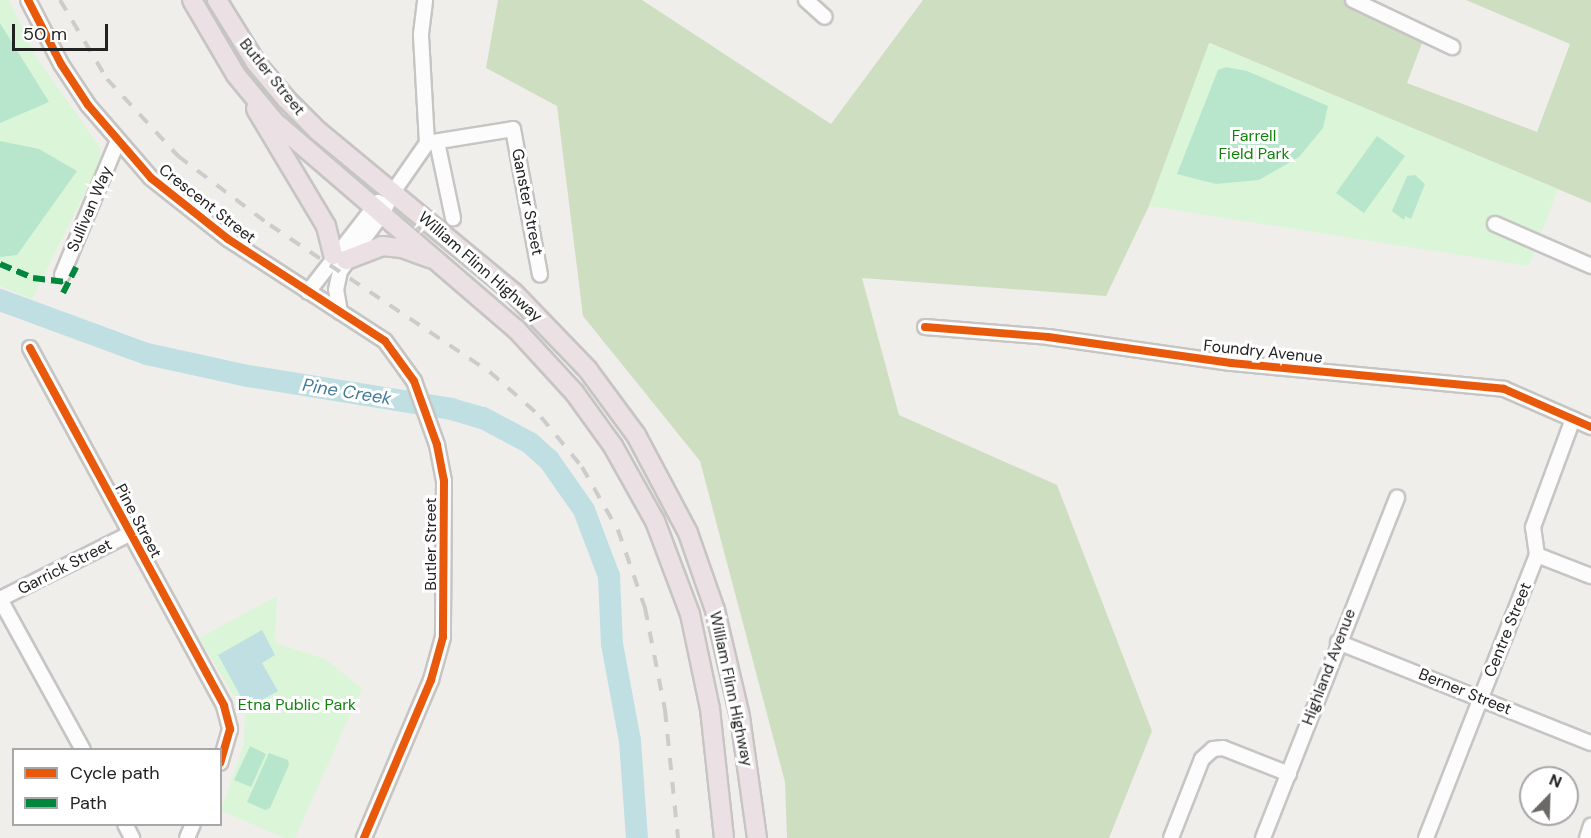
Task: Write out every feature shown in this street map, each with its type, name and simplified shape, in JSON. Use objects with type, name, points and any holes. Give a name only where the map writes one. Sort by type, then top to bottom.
[{"type":"highway","name":"Butler Street","points":[[192,0],[246,88],[293,139],[378,209]]},
{"type":"highway","name":"Butler Street","points":[[217,0],[256,63],[286,99],[393,192]]},
{"type":"highway","points":[[246,88],[268,134],[326,226],[339,257],[367,249],[394,247],[424,255],[450,269]]},
{"type":"highway","name":"William Flinn Highway","points":[[393,192],[542,320],[604,391],[650,459],[688,533],[720,627],[740,717],[757,838]]},
{"type":"highway","name":"William Flinn Highway","points":[[378,209],[450,269],[516,329],[574,392],[622,460],[655,521],[682,589],[696,638],[710,709],[724,838]]},
{"type":"street","name":"Crescent Street","points":[[28,0],[61,64],[117,143],[178,201],[308,292]]},
{"type":"street","points":[[425,0],[422,34],[432,143],[453,218]]},
{"type":"street","points":[[806,0],[825,17]]},
{"type":"street","points":[[1353,0],[1452,47]]},
{"type":"street","name":"Ganster Street","points":[[432,143],[513,129],[540,275]]},
{"type":"street","name":"Sullivan Way","points":[[62,275],[117,143]]},
{"type":"street","points":[[308,292],[432,143]]},
{"type":"street","points":[[1495,224],[1591,266]]},
{"type":"street","points":[[339,257],[336,285],[340,312]]},
{"type":"street","name":"Butler Street","points":[[308,292],[392,348],[414,381],[442,466],[446,506],[442,646],[364,838]]},
{"type":"street","name":"Foundry Avenue","points":[[925,327],[1048,337],[1231,363],[1504,389],[1591,427]]},
{"type":"street","name":"Pine Street","points":[[30,348],[224,706],[230,729],[222,756]]},
{"type":"street","name":"Centre Street","points":[[1426,838],[1537,555],[1533,527],[1574,419]]},
{"type":"street","name":"Highland Avenue","points":[[1263,838],[1338,642],[1397,497]]},
{"type":"street","name":"Garrick Street","points":[[0,599],[129,534]]},
{"type":"street","points":[[1537,555],[1591,576]]},
{"type":"street","points":[[0,599],[82,748]]},
{"type":"street","name":"Berner Street","points":[[1338,642],[1591,743]]},
{"type":"street","points":[[1171,838],[1202,759],[1213,749],[1223,748],[1288,774]]},
{"type":"street","points":[[1587,838],[1591,826]]},
{"type":"green space","points":[[0,0],[9,0],[35,55],[99,146],[102,163],[94,186],[89,184],[32,299],[0,286]]},
{"type":"green space","points":[[498,0],[642,0],[831,124],[923,0],[1353,0],[1425,35],[1407,83],[1537,132],[1570,44],[1466,0],[1591,0],[1591,203],[1210,43],[1149,206],[1106,296],[862,278],[899,415],[1057,485],[1152,731],[1109,838],[787,838],[785,782],[700,461],[583,316],[557,106],[486,68]]},
{"type":"green space","points":[[0,23],[49,102],[0,123]]},
{"type":"green space","name":"Farrell Field Park","points":[[1209,43],[1558,189],[1529,266],[1149,206]]},
{"type":"green space","points":[[1226,67],[1247,71],[1328,106],[1323,128],[1299,157],[1259,180],[1216,184],[1177,174],[1218,70]]},
{"type":"green space","points":[[1377,136],[1405,156],[1364,213],[1336,193]]},
{"type":"green space","points":[[0,141],[39,149],[77,171],[17,255],[0,257]]},
{"type":"green space","points":[[1415,175],[1425,184],[1411,219],[1405,216],[1404,220],[1392,211],[1407,176]]},
{"type":"green space","name":"Etna Public Park","points":[[277,596],[275,643],[325,659],[362,688],[295,838],[285,838],[222,811],[244,744],[245,714],[199,638]]},
{"type":"green space","points":[[250,746],[266,754],[251,787],[234,780]]},
{"type":"green space","points":[[269,753],[288,760],[289,765],[270,808],[265,810],[247,802]]},
{"type":"water","points":[[262,630],[275,655],[262,663],[278,691],[247,708],[218,655]]},
{"type":"waterway","name":"Pine Creek","points":[[0,300],[147,354],[248,376],[451,409],[483,418],[530,443],[549,460],[584,510],[609,576],[612,644],[630,741],[637,838]]},
{"type":"railway","points":[[60,0],[107,79],[178,156],[270,225],[490,372],[541,417],[582,467],[618,530],[645,608],[665,710],[678,838]]},
{"type":"marked path","points":[[0,264],[33,278],[68,282]]},
{"type":"marked path","points":[[63,293],[76,267]]},
{"type":"cycle path","points":[[28,0],[61,64],[88,105],[151,178],[228,239],[385,341],[414,381],[437,445],[444,481],[443,637],[431,680],[364,838]]},
{"type":"cycle path","points":[[925,327],[1048,337],[1231,363],[1504,389],[1591,427]]},
{"type":"cycle path","points":[[30,348],[224,706],[230,729],[222,756]]}]
